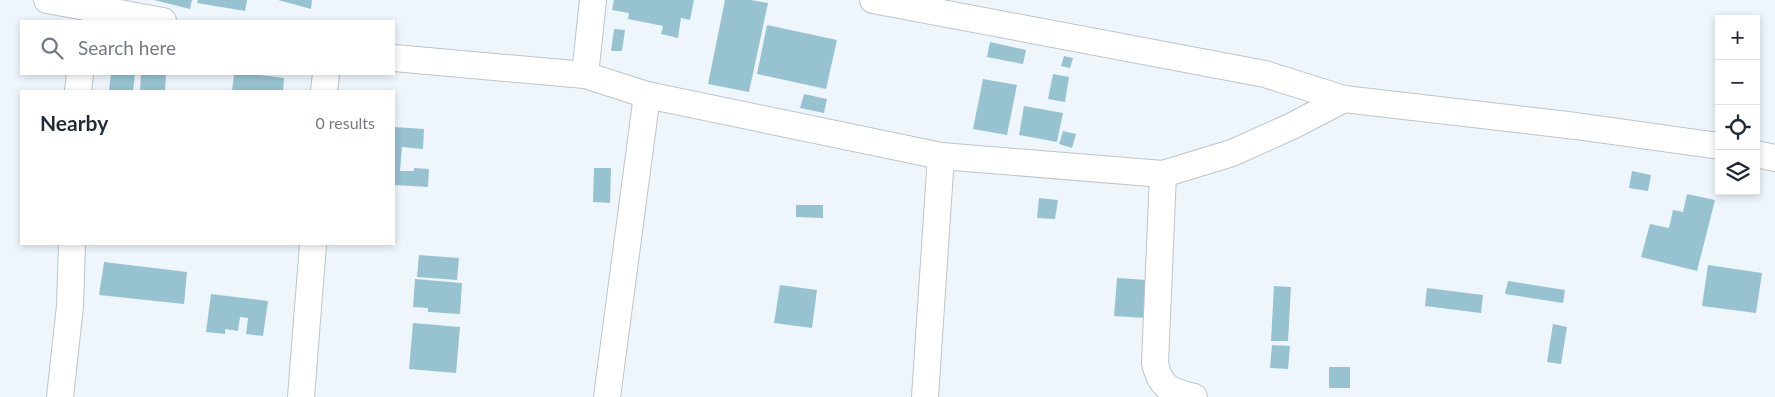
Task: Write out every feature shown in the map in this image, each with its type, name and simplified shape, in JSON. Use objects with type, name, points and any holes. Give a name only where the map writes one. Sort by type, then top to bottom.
[{"type":"street","points":[[48,0],[87,14],[152,20]]},
{"type":"street","points":[[585,75],[593,0]]},
{"type":"street","points":[[873,0],[1265,74],[1344,99],[1576,126],[1715,145]]},
{"type":"street","points":[[395,58],[585,75],[647,95],[941,156],[1162,174],[1232,153],[1292,126],[1344,99]]},
{"type":"street","points":[[78,90],[80,75]]},
{"type":"street","points":[[324,90],[326,75]]},
{"type":"street","points":[[607,397],[647,95]]},
{"type":"street","points":[[1760,155],[1775,158]]},
{"type":"street","points":[[925,397],[941,156]]},
{"type":"street","points":[[1162,174],[1155,363],[1157,375],[1174,392],[1194,397]]},
{"type":"street","points":[[60,397],[70,306],[72,245]]},
{"type":"street","points":[[301,397],[313,245]]},
{"type":"building","points":[[154,0],[192,0],[190,9]]},
{"type":"building","points":[[198,0],[247,0],[245,11],[197,3]]},
{"type":"building","points":[[278,0],[312,0],[311,9]]},
{"type":"building","points":[[614,0],[694,0],[690,20],[681,18],[678,38],[661,34],[663,26],[628,19],[629,13],[612,10]]},
{"type":"building","points":[[725,0],[751,0],[768,3],[749,92],[708,84]]},
{"type":"building","points":[[767,25],[837,40],[826,89],[757,74]]},
{"type":"building","points":[[614,29],[625,30],[622,51],[611,51]]},
{"type":"building","points":[[990,42],[1026,50],[1023,64],[987,57]]},
{"type":"building","points":[[1064,56],[1073,58],[1070,68],[1061,66]]},
{"type":"building","points":[[1053,74],[1069,77],[1065,102],[1048,99]]},
{"type":"building","points":[[111,75],[135,75],[133,90],[109,90]]},
{"type":"building","points":[[141,75],[166,75],[165,90],[140,90]]},
{"type":"building","points":[[234,75],[259,75],[284,78],[283,90],[232,90]]},
{"type":"building","points":[[983,79],[1017,85],[1007,135],[973,129]]},
{"type":"building","points":[[804,94],[827,99],[824,113],[800,108]]},
{"type":"building","points":[[1024,106],[1063,113],[1057,142],[1019,135]]},
{"type":"building","points":[[395,127],[424,129],[423,149],[402,147],[400,171],[414,171],[414,168],[429,169],[428,187],[395,185]]},
{"type":"building","points":[[1063,131],[1076,134],[1072,148],[1059,144]]},
{"type":"building","points":[[594,168],[611,168],[610,203],[593,202]]},
{"type":"building","points":[[1632,171],[1651,175],[1648,191],[1629,188]]},
{"type":"building","points":[[1687,194],[1715,200],[1697,271],[1641,257],[1650,224],[1669,228],[1673,210],[1683,212]]},
{"type":"building","points":[[1039,198],[1058,200],[1055,219],[1037,218]]},
{"type":"building","points":[[796,205],[823,205],[823,218],[796,217]]},
{"type":"building","points":[[419,255],[459,258],[457,280],[417,277]]},
{"type":"building","points":[[104,262],[187,272],[184,304],[99,295]]},
{"type":"building","points":[[1708,265],[1762,273],[1756,313],[1702,306]]},
{"type":"building","points":[[1117,278],[1148,280],[1145,318],[1114,316]]},
{"type":"building","points":[[415,279],[462,283],[460,314],[428,312],[428,308],[413,307]]},
{"type":"building","points":[[1508,281],[1565,290],[1563,303],[1505,294]]},
{"type":"building","points":[[780,285],[817,290],[812,328],[774,323]]},
{"type":"building","points":[[1274,286],[1291,287],[1288,341],[1271,341]]},
{"type":"building","points":[[1427,288],[1483,295],[1481,313],[1425,306]]},
{"type":"building","points":[[211,294],[268,301],[263,336],[246,334],[248,318],[240,317],[238,331],[225,329],[225,334],[206,332]]},
{"type":"building","points":[[413,323],[460,327],[456,373],[409,369]]},
{"type":"building","points":[[1553,324],[1567,327],[1561,364],[1547,362]]},
{"type":"building","points":[[1272,345],[1290,346],[1288,369],[1270,368]]},
{"type":"building","points":[[1329,367],[1350,367],[1350,388],[1329,388]]}]
